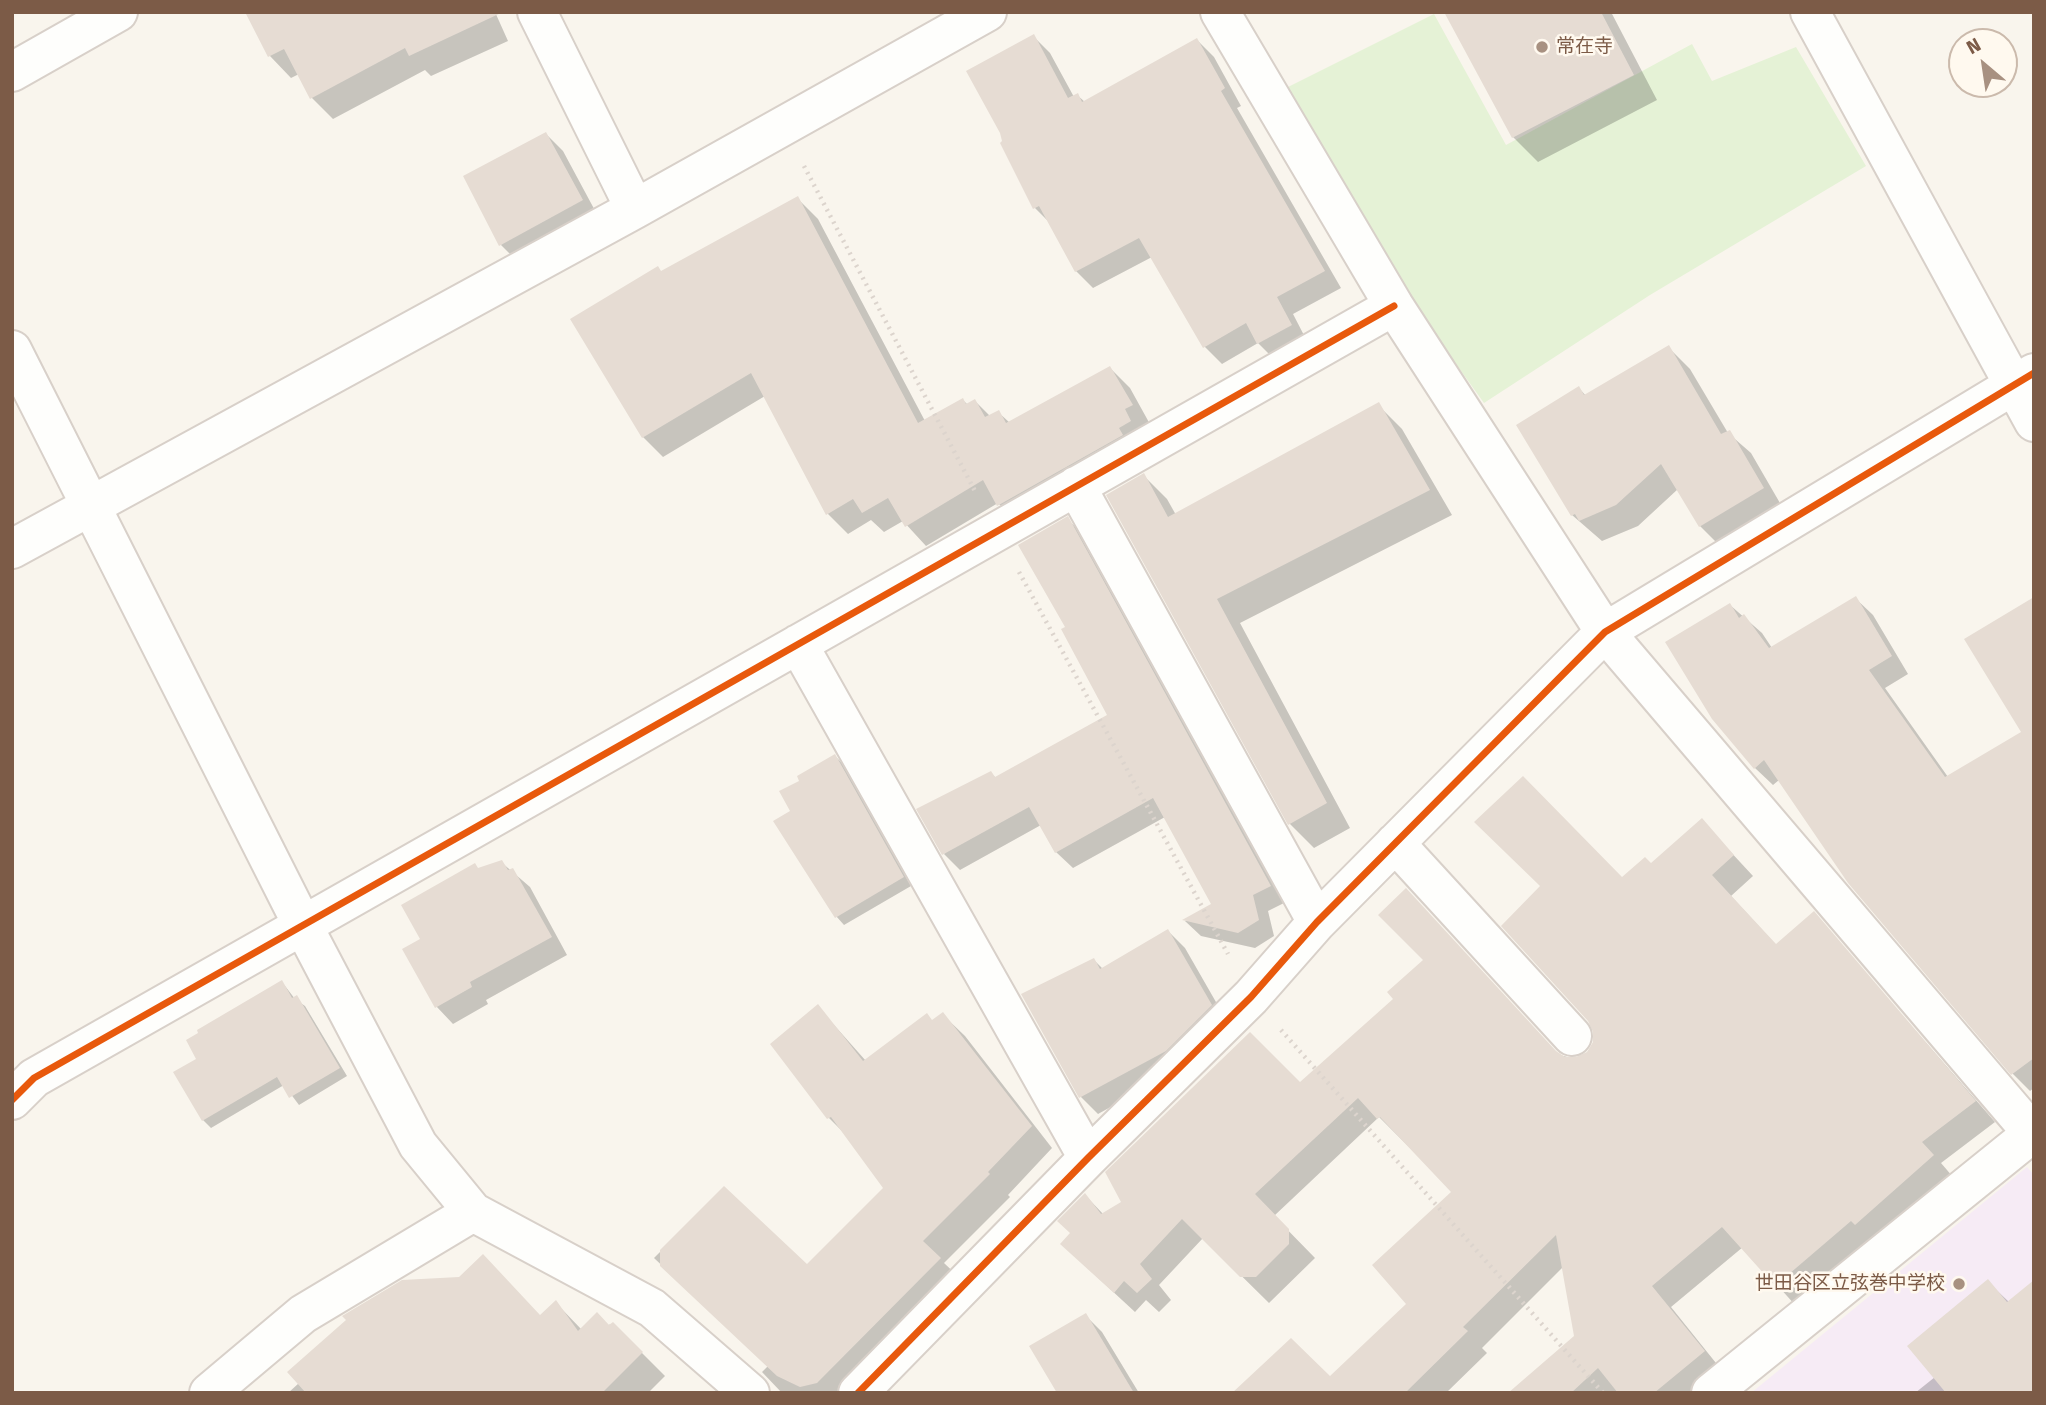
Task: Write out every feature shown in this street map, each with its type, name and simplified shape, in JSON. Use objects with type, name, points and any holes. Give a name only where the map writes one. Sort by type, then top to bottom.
[{"type":"street","points":[[12,72],[67,24],[118,12]]},
{"type":"street","points":[[537,12],[635,209]]},
{"type":"street","points":[[12,549],[635,209],[987,12]]},
{"type":"street","points":[[1220,12],[1394,306],[1605,632],[2033,1133],[1711,1393]]},
{"type":"street","points":[[1810,12],[2023,378],[2034,422]]},
{"type":"street","points":[[12,1100],[34,1078],[1394,306]]},
{"type":"street","points":[[12,350],[418,1145],[473,1212],[652,1308],[750,1393]]},
{"type":"street","points":[[858,1393],[1088,1158],[1251,997],[1317,922],[1605,632],[2023,378]]},
{"type":"street","points":[[1076,486],[1317,922]]},
{"type":"street","points":[[798,644],[1088,1158]]},
{"type":"street","points":[[1395,844],[1572,1036]]},
{"type":"street","points":[[209,1393],[303,1314],[473,1212]]},
{"type":"path","points":[[783,125],[996,531],[1251,997],[1603,1393]]},
{"type":"shaded area","name":"世田谷区立弦巻中学校","points":[[2027,1167],[2034,1175],[2034,1393],[1751,1393]]},
{"type":"green space","points":[[1434,14],[1506,145],[1692,44],[1712,81],[1796,47],[1866,166],[1650,295],[1484,403],[1395,279],[1288,87]]},
{"type":"building","points":[[245,12],[503,12],[409,56],[405,48],[310,99],[284,49],[268,57]]},
{"type":"building","points":[[1444,12],[1601,12],[1634,75],[1512,138]]},
{"type":"building","points":[[1034,34],[1068,98],[1078,93],[1082,102],[1197,38],[1225,88],[1221,91],[1325,271],[1277,297],[1292,325],[1257,344],[1246,323],[1203,348],[1139,238],[1075,272],[1039,206],[1033,209],[1000,143],[1000,133],[966,71]]},
{"type":"building","points":[[546,132],[583,200],[499,246],[463,176]]},
{"type":"building","points":[[798,196],[918,423],[963,398],[966,404],[975,399],[985,417],[999,410],[1006,423],[1110,366],[1133,405],[1125,409],[1131,421],[1119,428],[1123,435],[997,506],[983,480],[905,527],[888,498],[862,513],[853,499],[826,515],[751,373],[642,438],[570,319],[658,266],[661,271]]},
{"type":"building","points":[[1669,345],[1721,434],[1730,430],[1764,488],[1699,527],[1661,464],[1616,505],[1579,521],[1575,514],[1571,516],[1516,425],[1579,386],[1584,395]]},
{"type":"building","points":[[1379,402],[1430,490],[1217,599],[1327,803],[1288,825],[1106,495],[1144,473],[1168,517]]},
{"type":"building","points":[[1068,516],[1271,886],[1253,895],[1259,920],[1238,933],[1182,920],[1211,904],[1153,798],[1055,853],[1029,807],[942,855],[916,809],[991,771],[995,777],[1107,715],[1061,629],[1065,627],[1018,545]]},
{"type":"building","points":[[1856,596],[1892,656],[1869,670],[1945,777],[2021,732],[1964,639],[2034,597],[2034,1058],[2011,1075],[1848,883],[1764,760],[1754,769],[1712,719],[1665,642],[1730,603],[1739,618],[1744,614],[1769,648]]},
{"type":"building","points":[[835,754],[904,877],[835,918],[773,821],[790,811],[779,791],[799,781],[797,776]]},
{"type":"building","points":[[1523,776],[1622,877],[1645,857],[1651,863],[1702,818],[1734,855],[1712,875],[1776,944],[1814,911],[1976,1101],[1922,1142],[1934,1155],[1855,1225],[1851,1221],[1775,1286],[1722,1227],[1652,1286],[1705,1351],[1654,1393],[1618,1393],[1598,1368],[1571,1393],[1508,1393],[1574,1336],[1556,1235],[1463,1327],[1468,1331],[1405,1393],[1232,1393],[1291,1338],[1330,1376],[1406,1304],[1372,1265],[1451,1192],[1380,1117],[1377,1119],[1358,1098],[1255,1194],[1289,1229],[1289,1244],[1256,1277],[1240,1277],[1182,1219],[1140,1264],[1152,1279],[1137,1293],[1124,1281],[1114,1293],[1060,1244],[1070,1233],[1057,1221],[1085,1193],[1101,1214],[1121,1202],[1105,1172],[1250,1032],[1300,1082],[1393,999],[1387,992],[1423,960],[1378,915],[1406,888],[1556,1051],[1565,1057],[1576,1057],[1587,1052],[1593,1042],[1593,1032],[1588,1021],[1501,926],[1540,886],[1474,822]]},
{"type":"building","points":[[502,860],[508,870],[513,868],[552,937],[470,982],[472,987],[435,1008],[402,949],[420,939],[401,905],[475,863],[478,868]]},
{"type":"building","points":[[1168,929],[1212,1005],[1166,1051],[1079,1098],[1021,994],[1094,958],[1100,969]]},
{"type":"building","points":[[282,980],[292,998],[297,995],[340,1068],[289,1098],[277,1077],[202,1121],[173,1072],[196,1059],[186,1040],[198,1033],[197,1030]]},
{"type":"building","points":[[818,1004],[863,1061],[927,1013],[932,1020],[943,1012],[1032,1126],[988,1172],[990,1174],[923,1241],[941,1258],[817,1383],[800,1387],[777,1376],[660,1266],[660,1250],[724,1186],[807,1264],[883,1188],[831,1117],[827,1119],[770,1044]]},
{"type":"building","points":[[483,1254],[540,1315],[556,1300],[578,1331],[597,1312],[609,1325],[613,1322],[643,1352],[602,1393],[306,1393],[287,1372],[346,1320],[342,1316],[402,1280],[459,1277]]},
{"type":"building","points":[[1988,1279],[2007,1302],[2034,1280],[2034,1393],[1946,1393],[1907,1346]]},
{"type":"building","points":[[1086,1313],[1134,1393],[1057,1393],[1029,1346]]},
{"type":"cycle path","points":[[12,1100],[34,1078],[1394,306]]},
{"type":"cycle path","points":[[858,1393],[1088,1158],[1251,997],[1317,922],[1605,632],[2034,373]]},
{"type":"place","name":"常在寺","points":[[1542,47]]},
{"type":"place","name":"世田谷区立弦巻中学校","points":[[1959,1284]]}]
